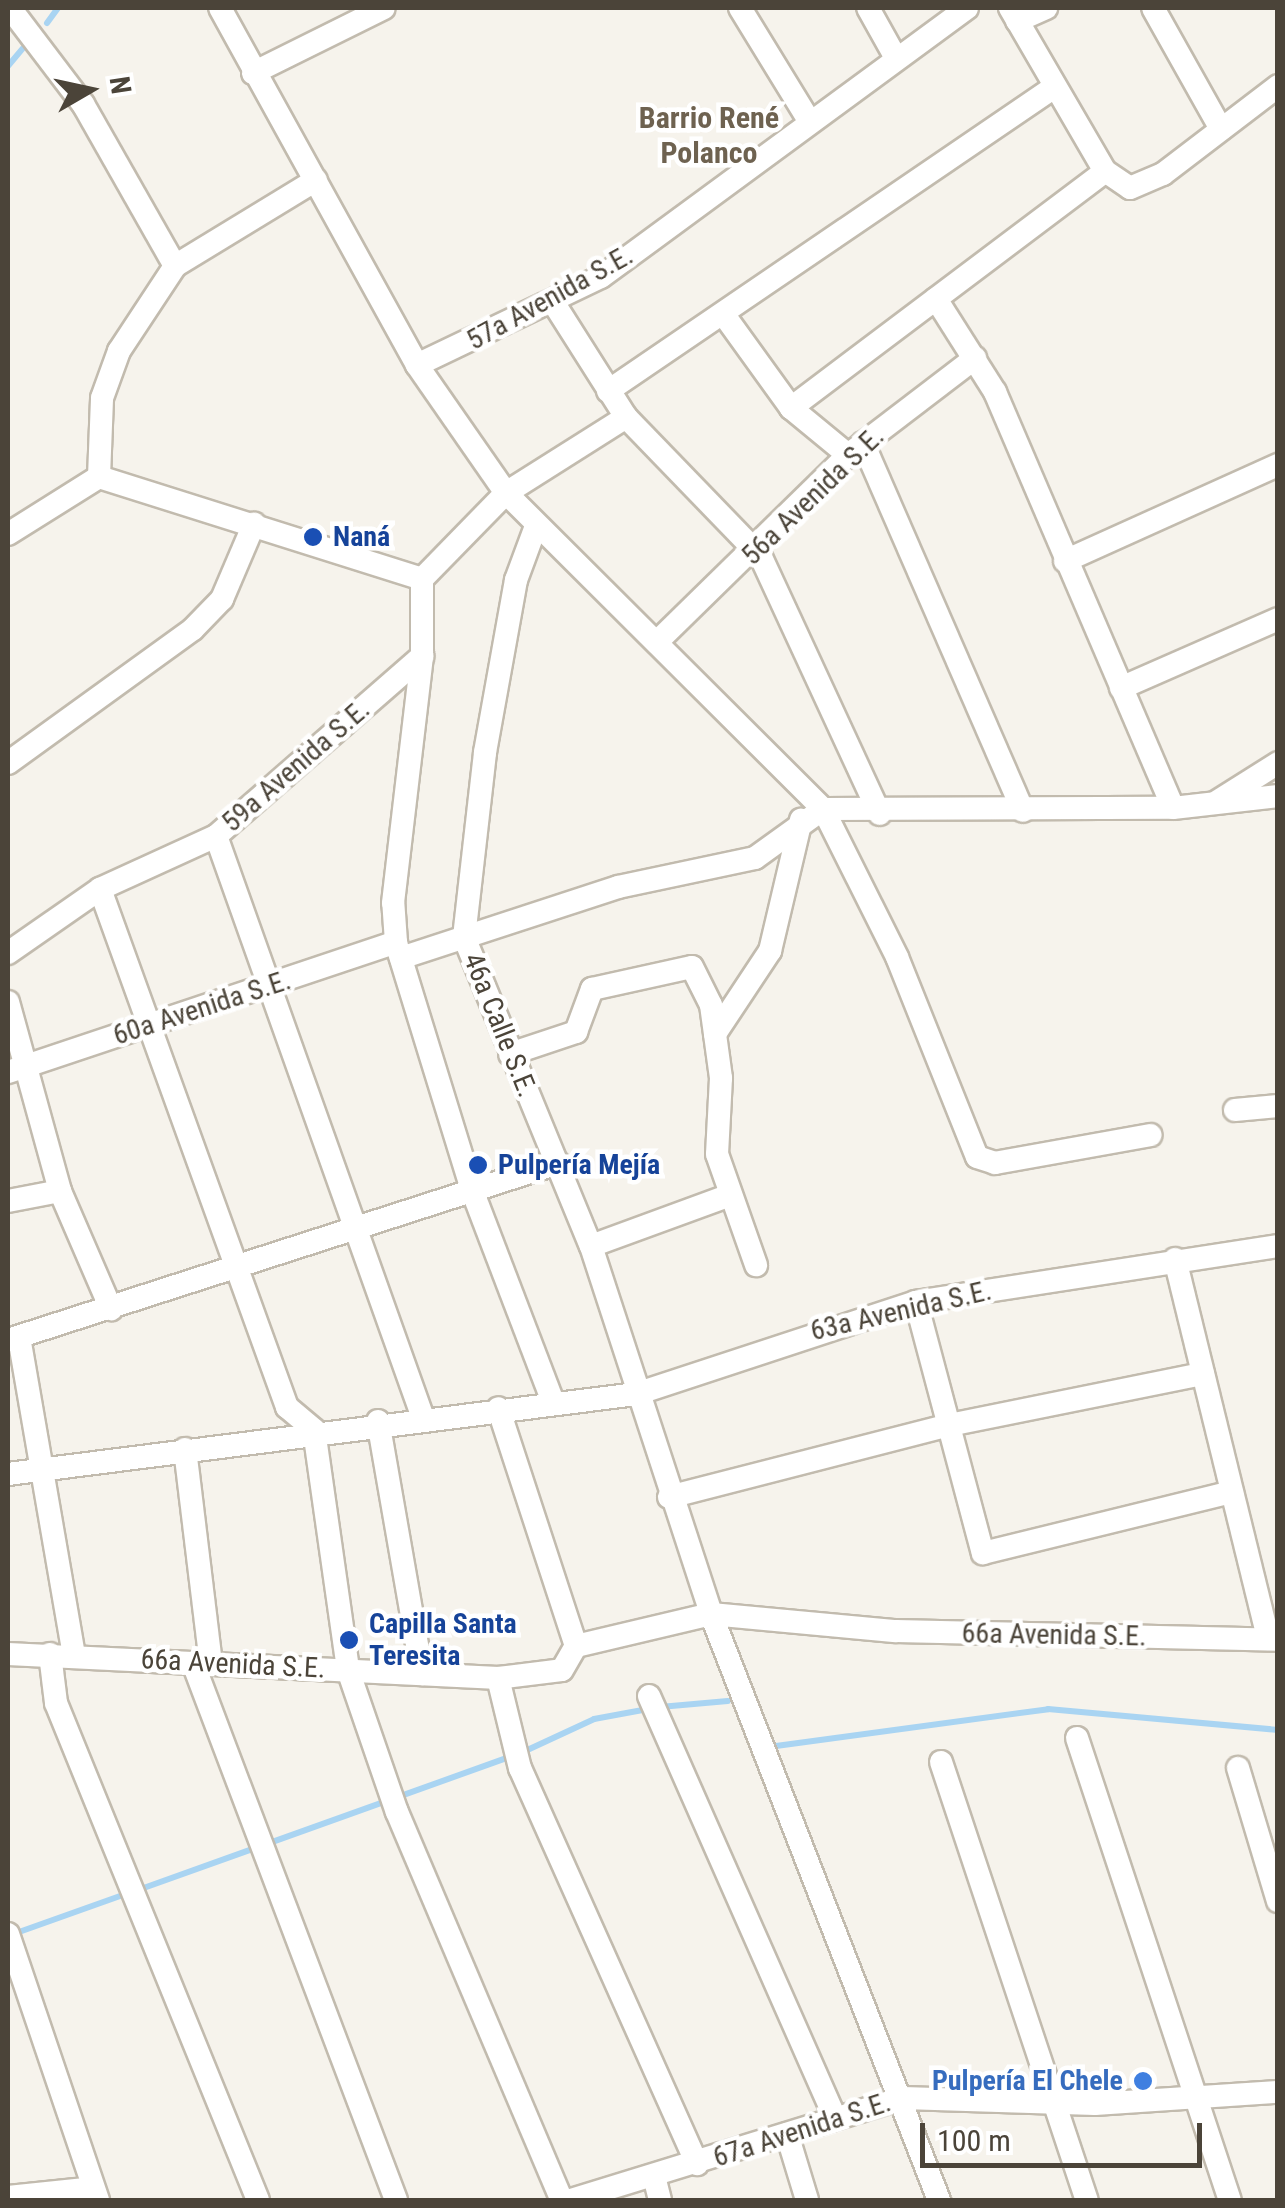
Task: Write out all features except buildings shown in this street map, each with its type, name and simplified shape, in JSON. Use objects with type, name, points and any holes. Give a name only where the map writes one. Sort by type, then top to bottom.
[{"type":"street","points":[[10,8],[84,104],[174,266]]},
{"type":"street","points":[[220,8],[252,73],[316,180],[417,365],[506,492],[823,809],[896,957],[976,1157],[996,1163],[1151,1136]]},
{"type":"street","points":[[252,73],[384,8]]},
{"type":"street","points":[[740,8],[808,119]]},
{"type":"street","points":[[868,8],[896,58]]},
{"type":"street","name":"57a Avenida S.E.","points":[[417,365],[553,302],[631,256],[808,119],[967,8]]},
{"type":"street","points":[[1046,8],[1014,14],[1053,88],[1105,171],[1130,188],[1220,130],[1278,86]]},
{"type":"street","points":[[1153,8],[1220,130]]},
{"type":"street","points":[[608,390],[724,316],[1053,88]]},
{"type":"street","points":[[790,408],[1105,171]]},
{"type":"street","points":[[99,477],[102,398],[119,350],[174,266],[316,180]]},
{"type":"street","points":[[936,299],[975,358],[1173,808]]},
{"type":"street","points":[[553,302],[626,417],[756,552],[880,814]]},
{"type":"street","points":[[724,316],[790,408],[855,449],[1023,811]]},
{"type":"street","name":"56a Avenida S.E.","points":[[657,642],[756,552],[855,449],[975,358]]},
{"type":"street","points":[[8,1474],[422,1415],[552,1402],[473,1193],[398,950],[422,656],[422,579],[506,492],[626,417]]},
{"type":"street","points":[[1065,561],[1278,465]]},
{"type":"street","points":[[8,534],[99,477],[422,579]]},
{"type":"street","points":[[8,762],[194,629],[222,599],[254,524]]},
{"type":"street","name":"46a Calle S.E.","points":[[536,526],[516,580],[485,753],[464,937],[591,1246],[669,1497],[710,1614],[904,2098],[939,2200]]},
{"type":"street","points":[[1122,688],[1278,619]]},
{"type":"street","name":"59a Avenida S.E.","points":[[8,953],[100,890],[216,836],[422,656]]},
{"type":"street","points":[[1216,802],[1278,762]]},
{"type":"street","points":[[823,809],[880,814],[1173,808],[1278,796]]},
{"type":"street","name":"60a Avenida S.E.","points":[[16,1070],[150,1022],[398,950],[464,937],[618,887],[755,858],[801,820],[823,809]]},
{"type":"street","points":[[715,1034],[770,951],[801,820]]},
{"type":"street","points":[[216,836],[276,986],[362,1229],[422,1415]]},
{"type":"street","points":[[100,890],[287,1406],[314,1430],[348,1670],[397,1812],[562,2200]]},
{"type":"street","points":[[510,1054],[576,1032],[592,989],[683,962],[701,976],[715,1034],[717,1154],[756,1266]]},
{"type":"street","points":[[8,1002],[16,1070],[60,1191],[111,1309]]},
{"type":"street","points":[[1235,1110],[1278,1106]]},
{"type":"street","points":[[258,2200],[56,1703],[62,1655],[39,1468],[13,1338],[558,1164]]},
{"type":"street","points":[[8,1201],[60,1191]]},
{"type":"street","points":[[591,1246],[730,1195]]},
{"type":"street","name":"63a Avenida S.E.","points":[[552,1402],[636,1394],[916,1302],[1175,1258],[1278,1246]]},
{"type":"street","points":[[1175,1258],[1273,1640]]},
{"type":"street","points":[[916,1302],[983,1553],[1232,1492]]},
{"type":"street","points":[[669,1497],[950,1425],[1203,1374]]},
{"type":"street","points":[[498,1408],[575,1653]]},
{"type":"street","points":[[378,1421],[422,1674]]},
{"type":"street","points":[[185,1449],[202,1663],[396,2200]]},
{"type":"street","name":"66a Avenida S.E.","points":[[8,1654],[498,1678],[550,1675],[575,1653],[710,1614],[896,1631],[1273,1640]]},
{"type":"street","points":[[498,1678],[520,1768],[696,2164]]},
{"type":"street","points":[[649,1696],[835,2118]]},
{"type":"street","points":[[1077,1738],[1230,2200]]},
{"type":"street","points":[[940,1762],[1060,2103],[1087,2200]]},
{"type":"street","points":[[1238,1768],[1278,1901]]},
{"type":"street","points":[[8,1934],[96,2194],[8,2198]]},
{"type":"street","name":"67a Avenida S.E.","points":[[571,2200],[904,2098],[1060,2103],[1278,2092]]},
{"type":"street","points":[[788,2134],[807,2200]]},
{"type":"street","points":[[654,2176],[660,2200]]},
{"type":"waterway","points":[[47,23],[58,8]]},
{"type":"waterway","points":[[8,66],[23,48]]},
{"type":"waterway","points":[[660,1707],[728,1701]]},
{"type":"waterway","points":[[523,1752],[594,1719],[648,1709]]},
{"type":"waterway","points":[[776,1746],[1048,1709],[1278,1730]]},
{"type":"waterway","points":[[138,1890],[512,1756]]},
{"type":"waterway","points":[[19,1932],[126,1894]]},
{"type":"place","name":"Naná","points":[[313,537]]},
{"type":"place","name":"Pulpería Mejía","points":[[478,1165]]},
{"type":"place","name":"Capilla Santa Teresita","points":[[349,1640]]},
{"type":"place","name":"Pulpería El Chele","points":[[1143,2081]]},
{"type":"district","name":"Barrio René Polanco","points":[[709,135]]}]
